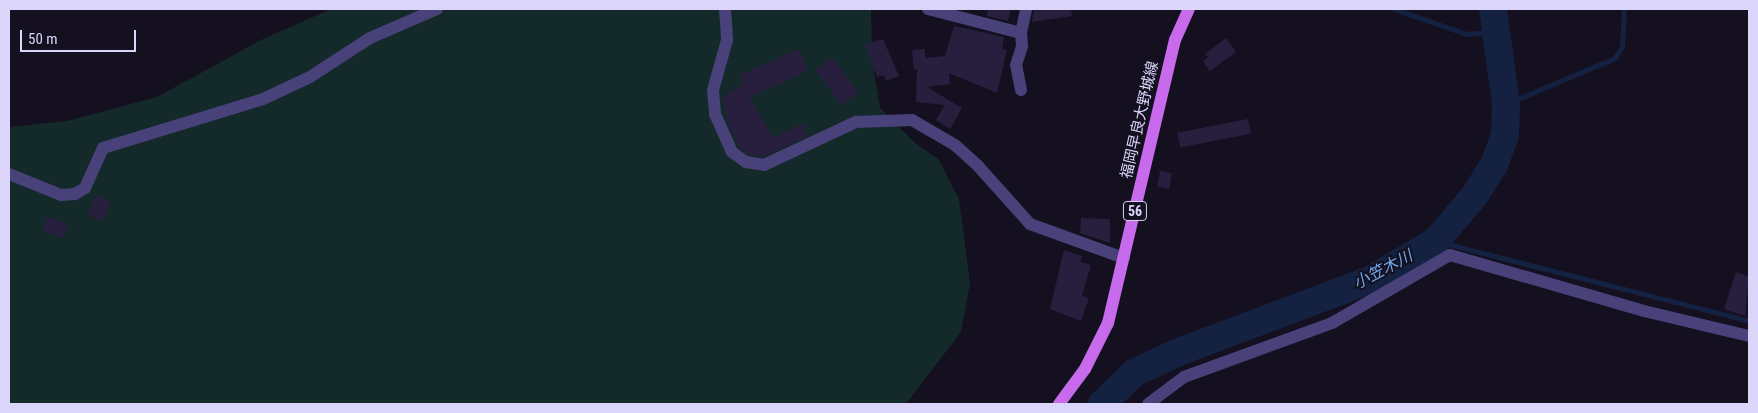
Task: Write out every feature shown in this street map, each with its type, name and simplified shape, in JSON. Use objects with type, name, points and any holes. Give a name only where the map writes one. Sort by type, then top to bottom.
[{"type":"main road","name":"福岡早良大野城線","points":[[1064,403],[1085,369],[1108,323],[1175,40],[1188,9]]},
{"type":"street","points":[[9,174],[61,195],[75,194],[85,188],[102,148],[263,99],[310,77],[370,38],[437,9]]},
{"type":"street","points":[[725,9],[727,40],[713,90],[715,114],[732,152],[746,162],[764,165],[856,122],[912,120],[955,145],[978,166],[1030,224],[1124,258]]},
{"type":"street","points":[[928,9],[1021,33]]},
{"type":"street","points":[[1021,90],[1016,64],[1022,46],[1021,33],[1026,9]]},
{"type":"street","points":[[1148,404],[1184,377],[1332,323],[1450,255],[1644,311],[1749,336]]},
{"type":"green space","points":[[331,9],[871,9],[872,59],[880,108],[914,142],[939,160],[959,199],[970,283],[961,332],[906,404],[9,404],[9,127],[67,121],[157,97],[261,40]]},
{"type":"building","points":[[988,9],[1011,9],[1008,21],[987,16]]},
{"type":"building","points":[[1034,9],[1071,9],[1072,16],[1032,22]]},
{"type":"building","points":[[954,26],[1004,37],[1002,49],[1007,50],[997,93],[949,73],[950,84],[927,87],[962,108],[950,129],[936,120],[945,105],[916,102],[917,69],[914,70],[912,50],[925,49],[925,58],[945,56]]},
{"type":"building","points":[[1226,38],[1236,52],[1210,71],[1203,61],[1208,57],[1205,54]]},
{"type":"building","points":[[883,39],[899,76],[886,81],[884,75],[877,77],[865,44]]},
{"type":"building","points":[[799,49],[808,71],[749,97],[773,137],[803,124],[808,136],[763,157],[749,154],[740,148],[729,126],[722,97],[744,84],[740,75]]},
{"type":"building","points":[[832,57],[858,92],[842,105],[815,70]]},
{"type":"building","points":[[1248,119],[1251,134],[1180,147],[1177,133]]},
{"type":"building","points":[[1160,171],[1172,173],[1169,189],[1157,187]]},
{"type":"building","points":[[96,195],[111,201],[103,221],[88,215]]},
{"type":"building","points":[[47,217],[68,224],[63,238],[42,231]]},
{"type":"building","points":[[1081,218],[1110,219],[1110,243],[1080,233]]},
{"type":"building","points":[[1064,250],[1082,256],[1080,262],[1091,265],[1082,296],[1089,298],[1081,321],[1050,309]]},
{"type":"building","points":[[1736,272],[1749,277],[1745,316],[1724,309]]},
{"type":"waterway","points":[[1394,9],[1467,34],[1497,31]]},
{"type":"waterway","name":"小笠木川","points":[[1102,404],[1134,373],[1176,353],[1370,280],[1436,241],[1475,195],[1494,165],[1505,135],[1506,104],[1493,9]]},
{"type":"waterway","points":[[1506,104],[1615,58],[1622,47],[1624,9]]},
{"type":"waterway","points":[[1436,241],[1749,321]]}]
